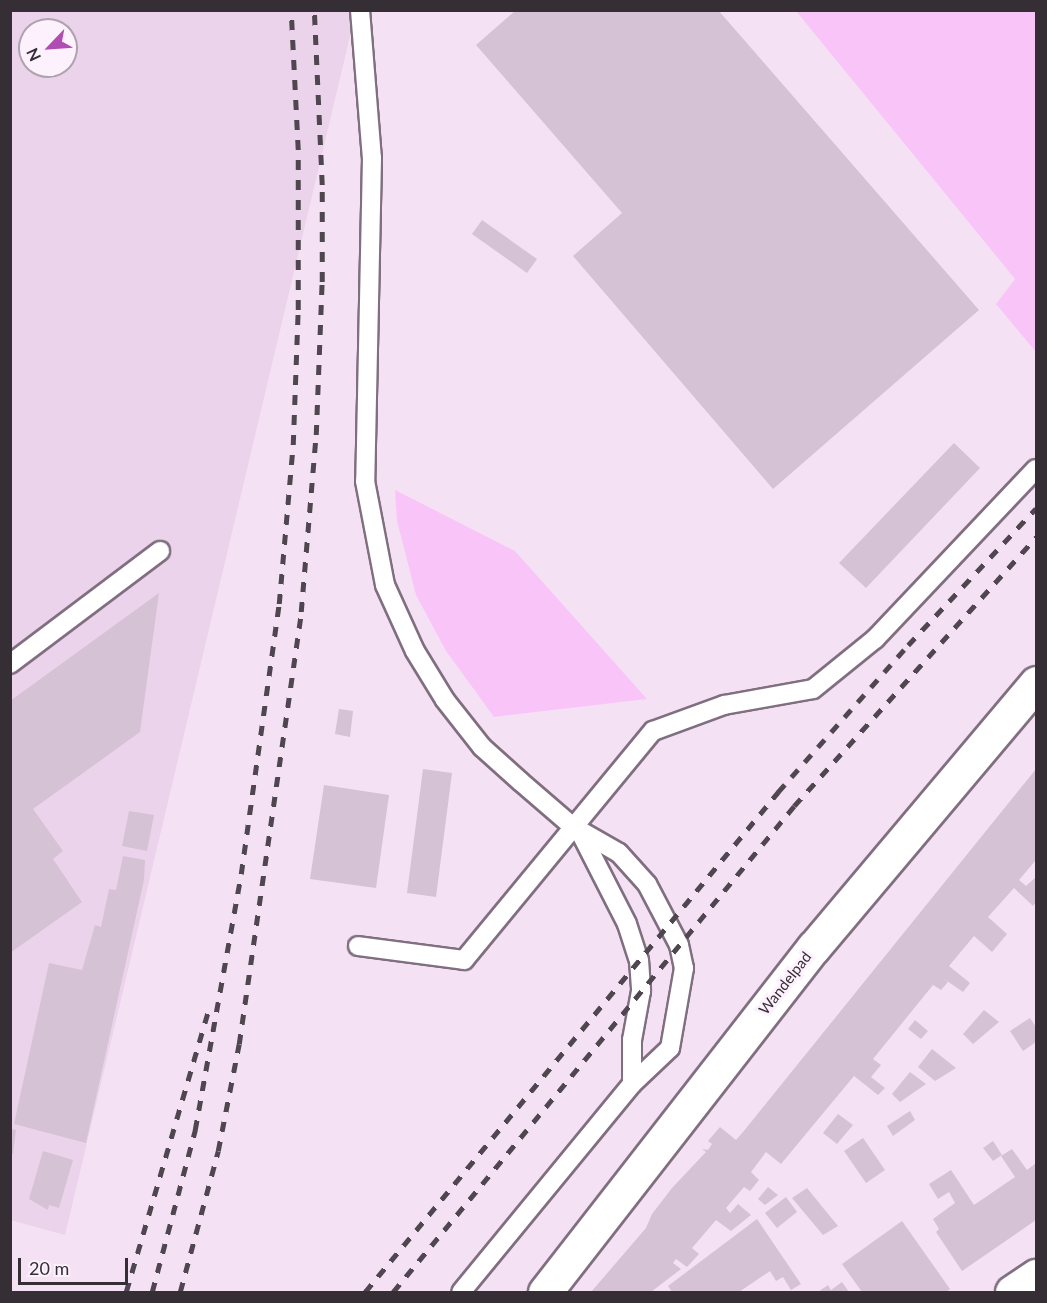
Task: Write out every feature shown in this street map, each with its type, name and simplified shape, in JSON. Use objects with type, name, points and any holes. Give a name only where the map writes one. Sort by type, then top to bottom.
[{"type":"street","name":"Wandelpad","points":[[545,1293],[814,947],[1036,684]]},
{"type":"street","points":[[1012,1293],[1036,1276]]},
{"type":"lane","points":[[360,10],[372,158],[365,481],[385,585],[415,651],[445,700],[482,747],[576,829],[619,853],[647,885],[684,968],[670,1048],[632,1084],[461,1293]]},
{"type":"lane","points":[[358,946],[464,960],[576,829],[653,731],[724,705],[813,689],[874,639],[1036,469]]},
{"type":"lane","points":[[10,664],[160,551]]},
{"type":"lane","points":[[576,829],[627,924],[639,960],[641,991],[632,1040],[632,1084]]},
{"type":"shaded area","points":[[10,11],[356,11],[65,1235],[10,1220]]},
{"type":"shaded area","points":[[796,11],[1036,11],[1036,352],[996,304],[1015,279]]},
{"type":"shaded area","points":[[395,490],[515,551],[647,699],[494,717],[446,651],[416,595],[397,521]]},
{"type":"building","points":[[516,10],[718,10],[979,310],[773,489],[573,256],[622,213],[476,45]]},
{"type":"building","points":[[482,220],[537,259],[527,273],[472,234]]},
{"type":"building","points":[[954,443],[980,468],[866,588],[839,563]]},
{"type":"building","points":[[159,593],[140,732],[33,809],[63,851],[53,859],[82,902],[10,953],[10,701]]},
{"type":"building","points":[[339,709],[353,711],[350,737],[335,734]]},
{"type":"building","points":[[423,769],[452,773],[436,897],[407,893]]},
{"type":"building","points":[[1036,769],[1036,860],[1019,880],[1026,886],[1036,877],[1036,902],[1033,906],[1014,888],[988,917],[1007,934],[992,952],[974,936],[949,966],[970,983],[963,992],[940,976],[948,982],[941,990],[933,985],[873,1059],[881,1065],[871,1077],[885,1088],[878,1095],[854,1076],[781,1164],[766,1152],[751,1172],[759,1180],[750,1191],[744,1187],[726,1208],[730,1213],[738,1204],[751,1215],[731,1231],[716,1220],[692,1248],[699,1254],[687,1267],[676,1259],[673,1263],[681,1269],[651,1292],[591,1292],[646,1228],[652,1214],[672,1188],[706,1152],[702,1149],[708,1150],[712,1144],[708,1141],[720,1127],[736,1140],[743,1132]]},
{"type":"building","points":[[324,785],[389,795],[376,888],[310,879]]},
{"type":"building","points":[[129,811],[154,815],[147,851],[122,846]]},
{"type":"building","points":[[123,856],[145,860],[144,880],[86,1143],[14,1124],[49,963],[82,970],[95,925],[101,927],[109,889],[116,890]]},
{"type":"building","points":[[984,1010],[999,1022],[973,1044],[963,1034]]},
{"type":"building","points":[[1030,1018],[1036,1027],[1036,1042],[1023,1051],[1010,1031]]},
{"type":"building","points":[[915,1020],[928,1031],[921,1039],[908,1029]]},
{"type":"building","points":[[932,1049],[956,1068],[935,1081],[918,1067]]},
{"type":"building","points":[[910,1072],[926,1084],[900,1102],[892,1094]]},
{"type":"building","points":[[910,1111],[915,1120],[893,1136],[887,1126]]},
{"type":"building","points":[[838,1114],[853,1125],[837,1144],[823,1133]]},
{"type":"building","points":[[10,1129],[16,1130],[13,1154],[10,1153]]},
{"type":"building","points":[[863,1138],[885,1170],[866,1183],[844,1151]]},
{"type":"building","points":[[993,1141],[1002,1155],[993,1161],[983,1148]]},
{"type":"building","points":[[1012,1149],[1027,1170],[1036,1163],[1036,1220],[962,1271],[936,1232],[939,1229],[933,1219],[955,1203],[949,1192],[938,1199],[929,1184],[951,1170],[974,1205],[1015,1177],[1001,1156]]},
{"type":"building","points":[[43,1151],[73,1160],[59,1208],[49,1205],[48,1210],[29,1199]]},
{"type":"building","points":[[768,1187],[778,1195],[765,1205],[758,1199]]},
{"type":"building","points":[[807,1188],[838,1226],[823,1235],[792,1198]]},
{"type":"building","points":[[786,1197],[797,1212],[777,1228],[765,1213]]},
{"type":"building","points":[[757,1219],[801,1284],[791,1290],[783,1277],[776,1281],[770,1271],[739,1292],[672,1292],[668,1286]]},
{"type":"building","points":[[902,1221],[950,1289],[946,1292],[862,1292],[842,1264]]},
{"type":"building","points":[[842,1282],[849,1292],[818,1292],[828,1285],[831,1290]]},
{"type":"railway","points":[[152,1292],[195,1130],[241,874],[279,604],[293,445],[298,310],[298,150],[291,10]]},
{"type":"railway","points":[[180,1292],[218,1151],[239,1044],[301,612],[316,435],[322,282],[322,185],[314,10]]},
{"type":"railway","points":[[365,1292],[778,792],[908,645],[1036,508]]},
{"type":"railway","points":[[393,1292],[794,806],[1036,537]]},
{"type":"railway","points":[[126,1292],[208,1011]]}]
